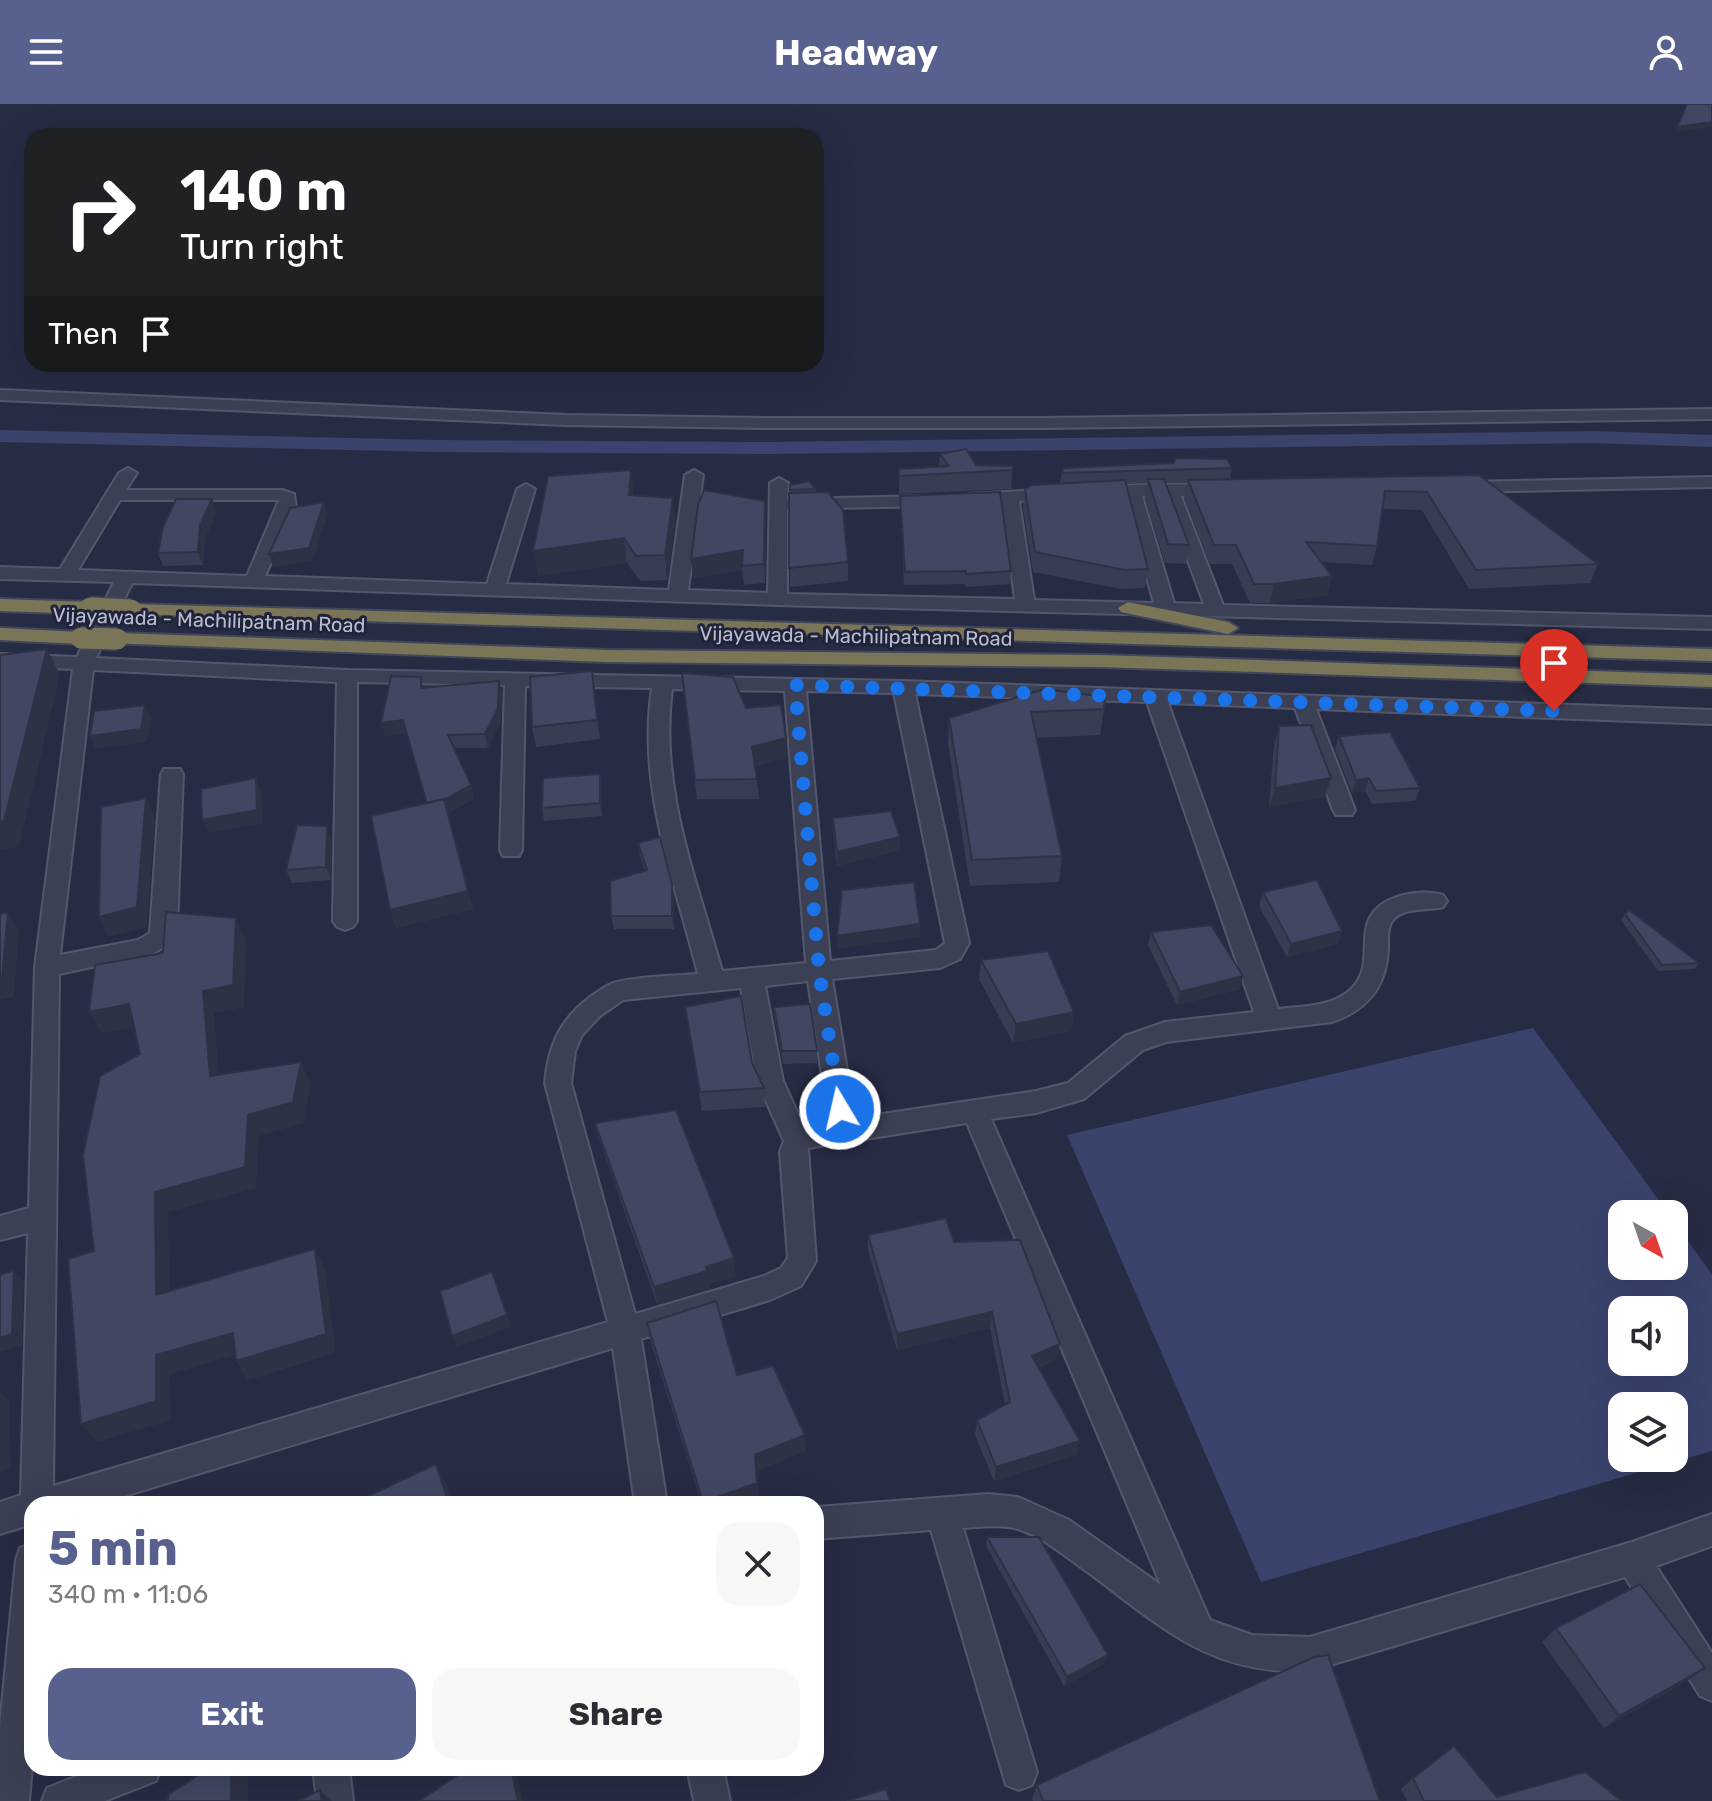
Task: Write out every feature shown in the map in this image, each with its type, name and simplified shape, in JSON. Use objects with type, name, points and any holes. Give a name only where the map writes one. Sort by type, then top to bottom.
[{"type":"highway","name":"Vijayawada - Machilipatnam Road","points":[[0,605],[1712,655]]},
{"type":"highway","points":[[1128,608],[1216,626],[1267,641]]},
{"type":"highway","name":"Vijayawada - Machilipatnam Road","points":[[0,634],[82,651],[117,639],[607,656],[1100,661],[1712,681]]},
{"type":"street","points":[[0,395],[566,420],[764,423],[1043,423],[1712,414]]},
{"type":"street","points":[[66,575],[128,473]]},
{"type":"street","points":[[678,594],[694,475]]},
{"type":"street","points":[[1448,488],[1712,482]]},
{"type":"street","points":[[777,599],[779,483]]},
{"type":"street","points":[[495,589],[526,489]]},
{"type":"street","points":[[779,504],[1131,490],[1233,490]]},
{"type":"street","points":[[1131,490],[1166,610]]},
{"type":"street","points":[[1170,490],[1216,610]]},
{"type":"street","points":[[114,495],[282,495],[288,498],[287,508],[254,581]]},
{"type":"street","points":[[1010,497],[1025,604]]},
{"type":"street","points":[[0,573],[777,599],[1712,623]]},
{"type":"street","points":[[37,1496],[47,967],[82,651],[126,577]]},
{"type":"street","points":[[0,660],[82,651],[347,676],[903,687],[1712,717]]},
{"type":"street","points":[[345,921],[347,676]]},
{"type":"street","points":[[511,850],[515,680]]},
{"type":"street","points":[[663,684],[655,719],[656,755],[669,825],[712,979]]},
{"type":"street","points":[[795,685],[819,971],[844,1132]]},
{"type":"street","points":[[650,1496],[625,1329],[558,1083],[559,1054],[570,1030],[592,1007],[618,991],[712,979],[940,959],[952,953],[957,943],[903,687]]},
{"type":"street","points":[[1155,696],[1269,1019]]},
{"type":"street","points":[[1302,700],[1344,810]]},
{"type":"street","points":[[47,967],[144,948],[159,939],[165,928],[172,774]]},
{"type":"street","points":[[797,1141],[809,1136],[1036,1102],[1075,1092],[1134,1043],[1165,1032],[1332,1012],[1366,990],[1373,970],[1380,918],[1391,905],[1409,900],[1435,901]]},
{"type":"street","points":[[72,1496],[770,1287],[791,1277],[802,1261],[793,1152],[797,1141],[770,1081],[751,976]]},
{"type":"street","points":[[975,1112],[1198,1632]]},
{"type":"street","points":[[0,1228],[42,1217]]},
{"type":"street","points":[[0,1518],[24,1510]]},
{"type":"street","points":[[824,1522],[989,1510],[1018,1513],[1058,1531],[1198,1632],[1223,1644],[1267,1657],[1310,1654],[1632,1558],[1712,1530]]},
{"type":"street","points":[[942,1513],[1019,1772]]},
{"type":"street","points":[[1632,1558],[1712,1684]]},
{"type":"street","points":[[11,1801],[24,1652]]},
{"type":"street","points":[[60,1801],[123,1776]]},
{"type":"street","points":[[332,1776],[335,1801]]},
{"type":"street","points":[[707,1776],[712,1801]]},
{"type":"water","points":[[1533,1028],[1659,1200],[1608,1200],[1608,1280],[1688,1280],[1688,1241],[1712,1274],[1712,1451],[1688,1458],[1688,1392],[1608,1392],[1608,1472],[1640,1472],[1261,1582],[1067,1135]]},
{"type":"building","points":[[1687,104],[1712,104],[1712,122],[1677,127]]},
{"type":"building","points":[[966,449],[976,465],[1013,466],[1013,470],[899,476],[899,469],[949,466],[940,454]]},
{"type":"building","points":[[1175,458],[1227,459],[1232,468],[1062,473],[1063,468],[1174,463]]},
{"type":"building","points":[[631,470],[629,495],[673,498],[665,555],[636,556],[624,538],[533,551],[548,476]]},
{"type":"building","points":[[1479,475],[1598,564],[1476,570],[1427,492],[1385,491],[1377,546],[1306,542],[1332,576],[1254,584],[1236,545],[1214,545],[1188,480]]},
{"type":"building","points":[[1148,479],[1164,479],[1189,545],[1168,544]]},
{"type":"building","points":[[1125,480],[1148,569],[1124,570],[1035,552],[1025,489],[1032,485]]},
{"type":"building","points":[[809,481],[816,489],[790,490],[790,485]]},
{"type":"building","points":[[704,490],[765,501],[764,564],[742,566],[743,550],[691,559],[698,505]]},
{"type":"building","points":[[828,492],[843,510],[848,562],[789,568],[789,493]]},
{"type":"building","points":[[1000,492],[1011,571],[966,574],[966,571],[905,572],[900,496]]},
{"type":"building","points":[[176,499],[212,499],[200,525],[198,552],[158,553],[163,527]]},
{"type":"building","points":[[324,502],[309,548],[269,554],[290,508]]},
{"type":"building","points":[[47,649],[4,821],[0,822],[0,655]]},
{"type":"building","points":[[592,671],[597,720],[532,727],[530,677]]},
{"type":"building","points":[[682,673],[733,677],[746,708],[781,705],[786,738],[752,747],[757,779],[695,780]]},
{"type":"building","points":[[391,676],[421,677],[421,688],[499,681],[498,708],[485,734],[448,735],[471,785],[444,800],[427,804],[403,720],[381,723]]},
{"type":"building","points":[[1044,689],[1105,697],[1104,709],[1031,712],[1062,856],[972,860],[949,718]]},
{"type":"building","points":[[145,705],[141,729],[90,736],[94,711]]},
{"type":"building","points":[[1311,725],[1331,778],[1275,788],[1279,726]]},
{"type":"building","points":[[1390,732],[1420,788],[1376,791],[1369,778],[1356,780],[1339,736]]},
{"type":"building","points":[[600,774],[600,803],[542,808],[543,778]]},
{"type":"building","points":[[256,778],[257,810],[202,820],[201,789]]},
{"type":"building","points":[[146,798],[137,907],[99,917],[101,807]]},
{"type":"building","points":[[444,799],[468,891],[390,910],[371,816]]},
{"type":"building","points":[[891,811],[900,837],[837,852],[833,818]]},
{"type":"building","points":[[297,825],[327,826],[326,867],[286,870]]},
{"type":"building","points":[[660,837],[672,884],[672,916],[611,916],[610,881],[647,870],[638,843]]},
{"type":"building","points":[[1317,880],[1342,931],[1291,944],[1263,892]]},
{"type":"building","points":[[914,882],[920,924],[837,936],[842,890]]},
{"type":"building","points":[[1629,910],[1699,963],[1662,965],[1625,914]]},
{"type":"building","points":[[8,912],[2,979],[0,979],[0,914]]},
{"type":"building","points":[[166,912],[236,918],[233,985],[203,991],[210,1076],[301,1062],[293,1102],[248,1115],[245,1167],[155,1192],[156,1295],[315,1249],[326,1334],[236,1361],[233,1333],[156,1355],[156,1401],[81,1424],[68,1259],[94,1251],[83,1155],[100,1076],[140,1054],[129,1004],[89,1012],[95,965],[163,953]]},
{"type":"building","points":[[1211,925],[1243,976],[1180,992],[1151,932]]},
{"type":"building","points":[[1048,951],[1074,1012],[1016,1024],[981,960]]},
{"type":"building","points":[[741,996],[752,1063],[764,1088],[700,1092],[685,1007]]},
{"type":"building","points":[[810,1004],[817,1051],[782,1051],[774,1007]]},
{"type":"building","points":[[676,1110],[734,1258],[706,1267],[707,1271],[654,1287],[595,1123]]},
{"type":"building","points":[[946,1218],[954,1242],[1020,1240],[1060,1344],[1032,1356],[1080,1441],[996,1467],[977,1420],[1010,1402],[992,1312],[897,1334],[868,1235]]},
{"type":"building","points":[[14,1270],[12,1334],[0,1338],[0,1275]]},
{"type":"building","points":[[492,1272],[507,1315],[452,1336],[440,1291]]},
{"type":"building","points":[[716,1301],[737,1375],[773,1366],[805,1435],[755,1455],[757,1483],[720,1496],[701,1496],[647,1323]]},
{"type":"building","points":[[436,1464],[446,1496],[368,1496]]},
{"type":"building","points":[[987,1537],[1039,1537],[1108,1655],[1067,1677]]},
{"type":"building","points":[[1640,1584],[1705,1668],[1619,1716],[1556,1628]]},
{"type":"building","points":[[1328,1655],[1380,1801],[1043,1801],[1037,1785],[1314,1657]]},
{"type":"building","points":[[1454,1746],[1497,1797],[1585,1772],[1622,1801],[1424,1801],[1413,1778]]},
{"type":"building","points":[[197,1776],[231,1776],[231,1801],[167,1801],[169,1794]]},
{"type":"building","points":[[456,1776],[513,1776],[518,1801],[419,1801]]},
{"type":"building","points":[[886,1789],[890,1801],[847,1801]]},
{"type":"building","points":[[320,1790],[322,1801],[298,1801]]},
{"type":"waterway","points":[[0,436],[435,446],[766,448],[1592,437],[1712,441]]},
{"type":"route","points":[[840,1109],[819,971],[795,685],[1554,711]]}]
